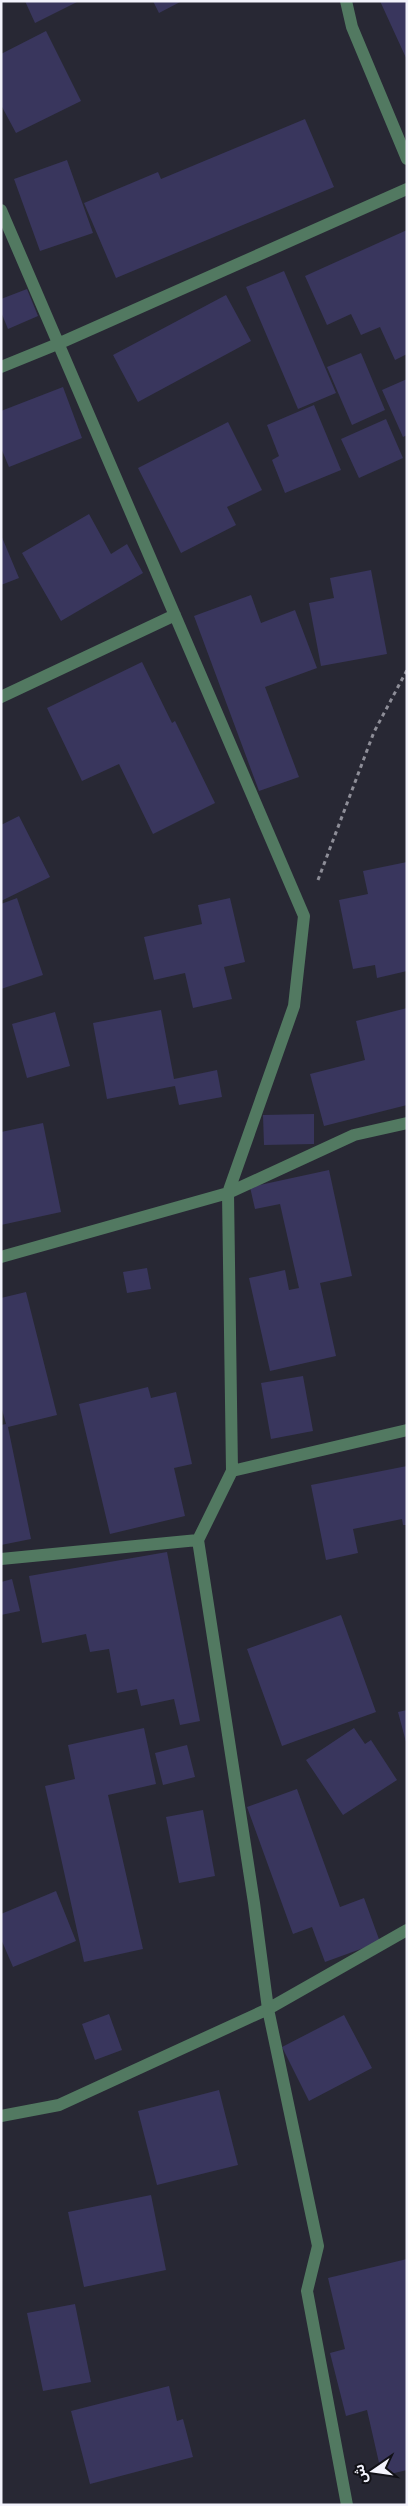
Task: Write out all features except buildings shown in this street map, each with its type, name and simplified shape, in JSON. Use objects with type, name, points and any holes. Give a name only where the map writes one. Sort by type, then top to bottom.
[{"type":"street","points":[[346,1],[352,27],[407,159]]},
{"type":"street","points":[[1,367],[60,343],[407,189]]},
{"type":"street","points":[[1,210],[60,343],[304,916],[294,1006],[228,1193],[232,1471],[198,1540],[254,1903],[268,2009],[318,2246],[307,2292],[347,2505]]},
{"type":"street","points":[[1,697],[175,616]]},
{"type":"street","points":[[1,1257],[228,1193],[354,1135],[407,1123]]},
{"type":"street","points":[[232,1471],[407,1430]]},
{"type":"street","points":[[1,1558],[198,1540]]},
{"type":"street","points":[[1,2116],[59,2105],[268,2009],[407,1930]]},
{"type":"path","points":[[304,916],[374,732],[407,670]]}]
